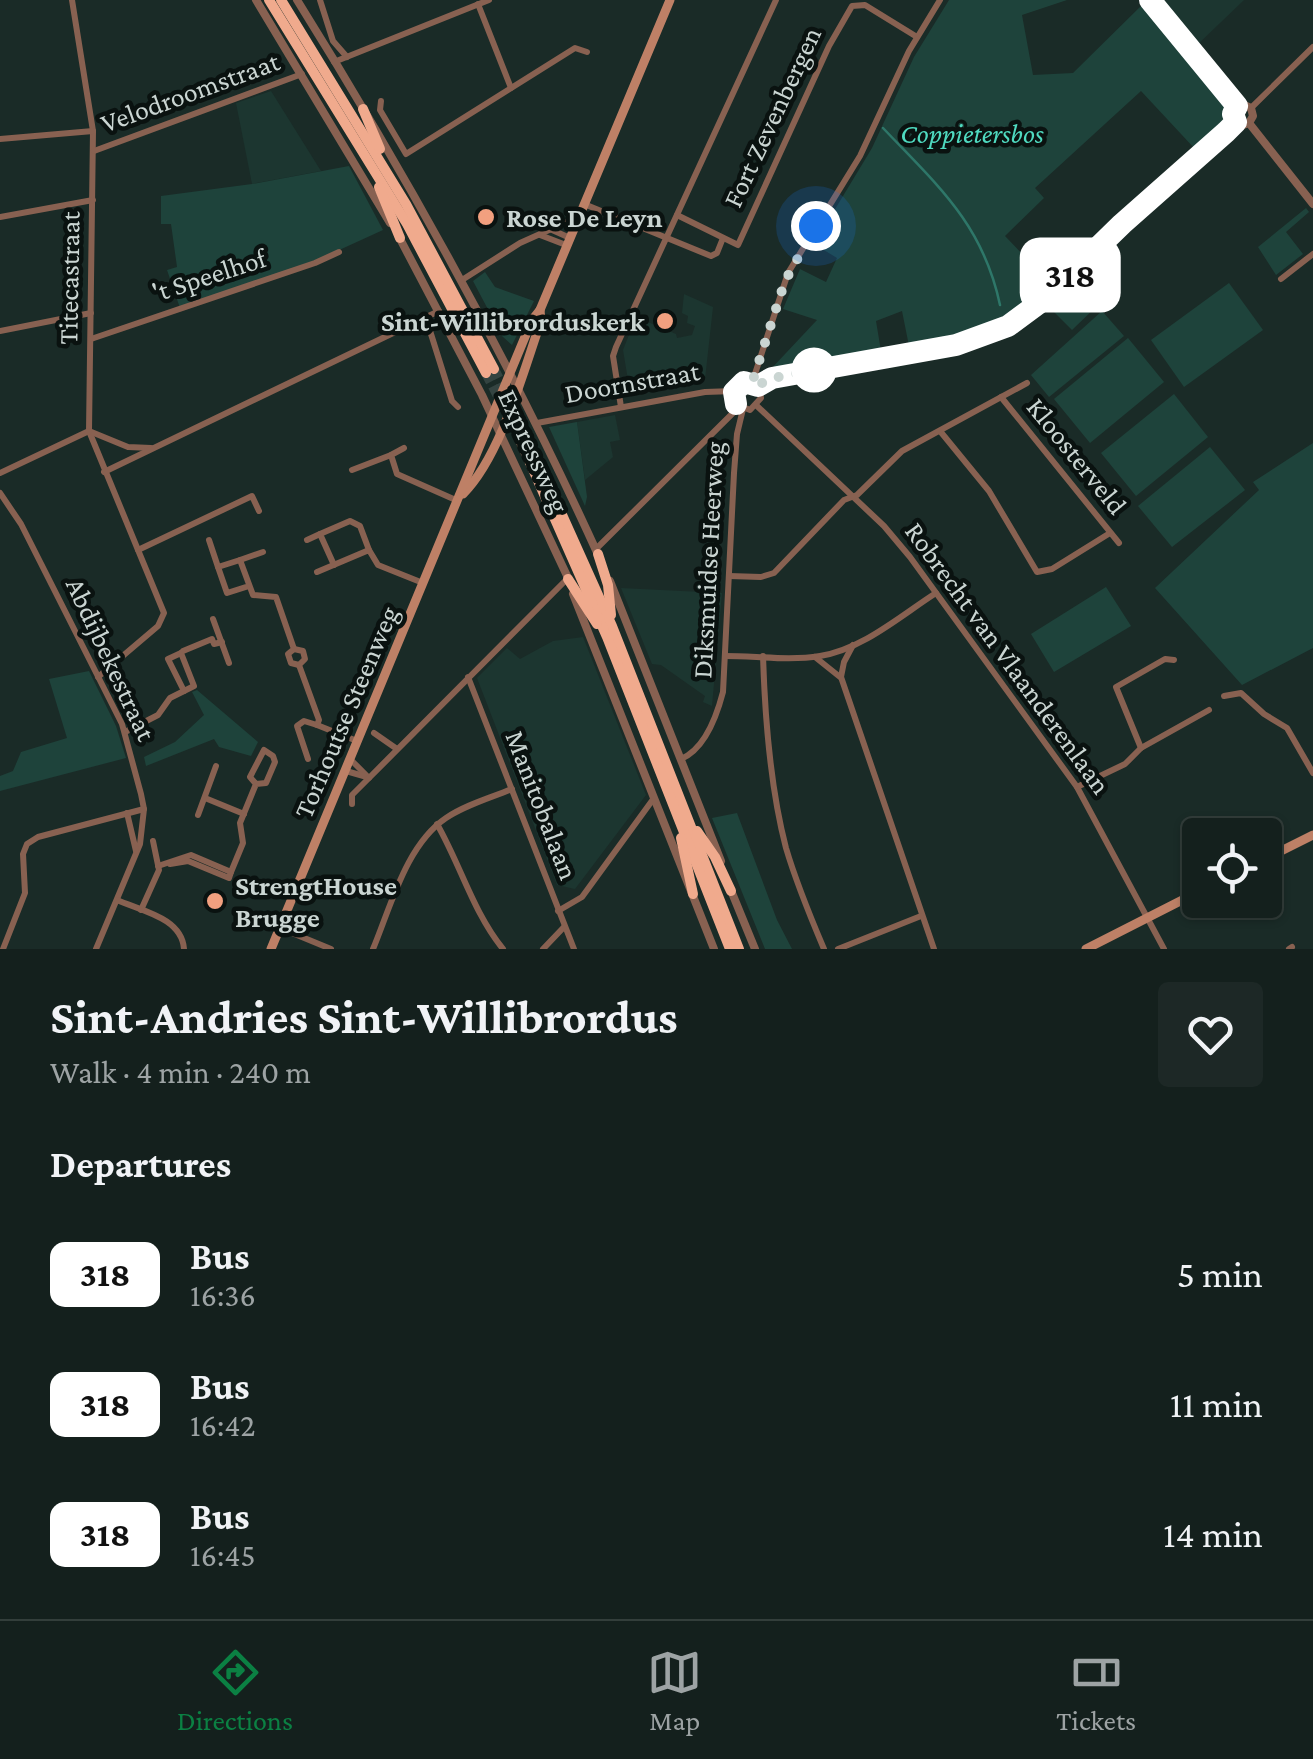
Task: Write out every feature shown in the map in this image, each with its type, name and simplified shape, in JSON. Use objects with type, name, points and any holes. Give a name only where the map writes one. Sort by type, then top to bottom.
[{"type":"highway","name":"Expressweg","points":[[269,0],[380,168]]},
{"type":"highway","name":"Expressweg","points":[[282,0],[380,168],[490,371]]},
{"type":"highway","points":[[363,109],[381,151],[378,185],[400,238]]},
{"type":"highway","name":"Expressweg","points":[[520,431],[610,631],[730,949]]},
{"type":"highway","points":[[597,552],[608,585],[610,631]]},
{"type":"highway","points":[[568,579],[610,631]]},
{"type":"highway","name":"Expressweg","points":[[683,819],[739,949]]},
{"type":"highway","points":[[692,894],[677,828],[683,819],[716,857],[731,891]]},
{"type":"main road","name":"Torhoutse Steenweg","points":[[272,949],[532,320],[540,310],[670,0]]},
{"type":"main road","name":"Torhoutse Steenweg","points":[[461,498],[500,432],[519,387],[541,321],[540,310]]},
{"type":"main road","points":[[1282,850],[1313,834]]},
{"type":"main road","points":[[1086,949],[1182,900]]},
{"type":"street","name":"Titecastraat","points":[[72,0],[94,151],[89,431],[164,616],[158,626],[98,677]]},
{"type":"street","name":"Expressweg","points":[[256,0],[400,238],[500,432],[568,579],[714,949]]},
{"type":"street","name":"Expressweg","points":[[297,0],[462,280],[537,423],[597,552],[754,949]]},
{"type":"street","points":[[320,0],[334,43],[347,57]]},
{"type":"street","points":[[334,62],[488,0]]},
{"type":"street","points":[[621,407],[614,352],[776,0]]},
{"type":"street","points":[[755,384],[788,274],[868,142],[940,0]]},
{"type":"street","points":[[1150,0],[1237,106]]},
{"type":"street","name":"Fort Zevenbergen","points":[[678,215],[738,245],[852,6],[866,2],[918,37]]},
{"type":"street","points":[[478,4],[512,88]]},
{"type":"street","points":[[1251,108],[1313,47]]},
{"type":"street","points":[[381,101],[380,110],[406,154],[575,48],[587,52]]},
{"type":"street","name":"Velodroomstraat","points":[[94,151],[302,74]]},
{"type":"street","points":[[1237,106],[1251,108],[1253,116],[1249,123],[1236,122],[1233,114],[1237,106]]},
{"type":"street","points":[[734,392],[740,384],[956,345],[1008,326],[1046,298],[1236,122]]},
{"type":"street","points":[[1249,123],[1313,204]]},
{"type":"street","points":[[0,138],[93,131]]},
{"type":"street","points":[[0,217],[93,200]]},
{"type":"street","name":"Fort Zevenbergen","points":[[584,204],[711,256],[717,253],[724,238]]},
{"type":"street","points":[[462,280],[578,216]]},
{"type":"street","points":[[550,229],[568,242]]},
{"type":"street","points":[[538,235],[568,242]]},
{"type":"street","name":"'t Speelhof","points":[[91,338],[339,252]]},
{"type":"street","points":[[1281,279],[1313,254]]},
{"type":"street","points":[[104,472],[440,310]]},
{"type":"street","points":[[0,331],[91,313]]},
{"type":"street","points":[[426,318],[452,401],[458,407]]},
{"type":"street","points":[[730,576],[760,578],[774,573],[844,500],[902,451],[1028,383]]},
{"type":"street","points":[[755,384],[762,394],[757,406]]},
{"type":"street","name":"Doornstraat","points":[[537,423],[705,392],[734,392]]},
{"type":"street","name":"Diksmuidse Heerweg","points":[[681,759],[691,754],[715,718],[723,692],[741,408],[734,400],[734,392]]},
{"type":"street","name":"Kloosterveld","points":[[1001,398],[1119,543]]},
{"type":"street","name":"Diksmuidse Heerweg","points":[[741,408],[757,406]]},
{"type":"street","name":"Robrecht van Vlaanderenlaan","points":[[757,406],[898,541],[1077,786],[1164,949]]},
{"type":"street","points":[[597,552],[741,408]]},
{"type":"street","points":[[0,473],[89,431],[132,448],[162,444]]},
{"type":"street","points":[[940,431],[990,491],[1037,572],[1052,569],[1110,533]]},
{"type":"street","points":[[352,470],[404,448]]},
{"type":"street","points":[[391,454],[397,474],[461,498]]},
{"type":"street","name":"Abdijbekestraat","points":[[0,493],[21,524],[125,732],[144,808],[136,854],[96,949]]},
{"type":"street","points":[[138,550],[252,496],[259,511]]},
{"type":"street","points":[[307,540],[355,522],[381,568],[424,584]]},
{"type":"street","points":[[320,534],[334,565]]},
{"type":"street","points":[[209,540],[227,593],[249,586]]},
{"type":"street","points":[[316,572],[369,550]]},
{"type":"street","points":[[218,567],[263,552]]},
{"type":"street","points":[[240,560],[256,596],[276,597],[294,648],[303,651],[305,659],[300,665],[319,720],[317,724]]},
{"type":"street","points":[[352,804],[352,794],[568,579]]},
{"type":"street","points":[[726,656],[814,657],[853,645],[936,593]]},
{"type":"street","points":[[213,619],[229,662]]},
{"type":"street","points":[[218,631],[210,634],[214,644],[222,642]]},
{"type":"street","points":[[184,691],[168,660],[212,639]]},
{"type":"street","points":[[853,645],[841,678],[934,949]]},
{"type":"street","points":[[125,732],[158,715],[170,698],[194,686],[181,653]]},
{"type":"street","points":[[762,656],[782,829],[824,949]]},
{"type":"street","points":[[814,657],[841,678]]},
{"type":"street","points":[[1141,748],[1116,687],[1165,659],[1174,660]]},
{"type":"street","name":"Manitobalaan","points":[[468,677],[574,949]]},
{"type":"street","points":[[1224,696],[1241,692],[1264,714],[1281,722],[1313,773]]},
{"type":"street","points":[[1077,786],[1125,764],[1141,748],[1209,710]]},
{"type":"street","points":[[308,759],[297,726],[304,721],[358,742]]},
{"type":"street","points":[[374,733],[397,748]]},
{"type":"street","points":[[264,750],[275,762],[266,783],[256,784],[250,777],[264,750]]},
{"type":"street","points":[[351,760],[368,778]]},
{"type":"street","points":[[198,815],[216,766]]},
{"type":"street","points":[[346,771],[368,778]]},
{"type":"street","points":[[158,866],[191,856],[231,872],[243,842],[240,823],[256,784]]},
{"type":"street","points":[[374,949],[416,850],[437,824],[464,808],[512,789]]},
{"type":"street","points":[[205,798],[244,814]]},
{"type":"street","points":[[558,911],[582,896],[654,798]]},
{"type":"street","points":[[3,949],[25,893],[23,854],[27,844],[38,836],[144,808]]},
{"type":"street","points":[[127,813],[136,854]]},
{"type":"street","points":[[437,824],[456,856],[482,921],[503,949]]},
{"type":"street","points":[[141,910],[158,866],[153,841]]},
{"type":"street","points":[[117,900],[176,927],[184,949]]},
{"type":"street","points":[[838,949],[921,916]]},
{"type":"street","points":[[543,949],[564,927]]},
{"type":"street","points":[[280,928],[331,949]]},
{"type":"shaded area","points":[[1160,0],[1244,0],[1196,46]]},
{"type":"shaded area","points":[[271,91],[321,171],[252,184],[236,103]]},
{"type":"shaded area","points":[[684,294],[713,307],[705,379],[630,392],[623,350],[636,317],[676,334],[677,338],[692,335],[695,326],[687,323],[688,316],[682,313]]},
{"type":"shaded area","points":[[615,415],[620,440],[610,442],[613,457],[585,480],[577,422]]},
{"type":"shaded area","points":[[621,588],[722,593],[712,706],[703,702],[705,696],[661,665],[652,664]]},
{"type":"shaded area","points":[[583,637],[646,795],[575,889],[557,885],[477,678],[507,648],[520,659],[553,641]]},
{"type":"green space","name":"Coppietersbos","points":[[949,0],[1067,0],[1022,15],[1033,75],[1073,73],[1143,4],[1225,103],[1225,120],[1195,149],[1141,91],[1035,188],[1044,198],[1005,236],[1051,284],[1002,320],[969,334],[909,346],[902,311],[876,321],[881,351],[770,370],[817,320],[783,309],[800,269],[826,282],[837,258],[814,244],[872,148],[914,57]]},
{"type":"green space","points":[[349,166],[383,230],[313,262],[180,308],[167,270],[177,267],[171,224],[161,224],[161,196]]},
{"type":"green space","points":[[1306,208],[1309,212],[1286,232],[1303,254],[1276,275],[1258,247]]},
{"type":"green space","points":[[485,272],[495,287],[534,301],[512,345],[502,336],[473,281]]},
{"type":"green space","points":[[1078,277],[1099,304],[1072,330],[1049,307]]},
{"type":"green space","points":[[1229,283],[1263,330],[1184,387],[1151,340]]},
{"type":"green space","points":[[1102,311],[1124,336],[1049,397],[1031,375]]},
{"type":"green space","points":[[1128,338],[1164,382],[1090,443],[1054,399]]},
{"type":"green space","points":[[1174,394],[1208,437],[1136,496],[1101,453]]},
{"type":"green space","points":[[577,422],[587,497],[585,506],[549,427]]},
{"type":"green space","points":[[1313,443],[1313,648],[1242,685],[1155,588],[1259,490],[1253,482]]},
{"type":"green space","points":[[1210,447],[1245,490],[1172,547],[1138,506]]},
{"type":"green space","points":[[1106,587],[1131,626],[1054,672],[1031,634]]},
{"type":"green space","points":[[89,671],[116,726],[126,758],[0,791],[0,776],[13,771],[21,752],[67,738],[49,679]]},
{"type":"green space","points":[[197,690],[258,742],[251,756],[219,747],[214,739],[146,766],[144,757],[175,742],[204,715],[192,692]]},
{"type":"green space","points":[[737,813],[777,920],[792,949],[765,949],[712,818]]},
{"type":"waterway","points":[[883,128],[970,228],[992,276],[1000,305]]},
{"type":"tunnel","points":[[494,369],[523,428]]},
{"type":"tunnel","points":[[486,373],[517,433]]},
{"type":"bus line","name":"318","points":[[736,404],[734,392],[744,382],[758,386],[772,378],[956,345],[1008,326],[1046,298],[1226,132],[1236,122],[1233,114],[1237,106],[1150,0]]},
{"type":"place","name":"Rose De Leyn","points":[[486,217]]},
{"type":"place","name":"Sint-Willibrorduskerk","points":[[665,321]]},
{"type":"place","name":"StrengtHouse Brugge","points":[[215,901]]},
{"type":"route","points":[[814,370],[768,379],[758,386],[752,383],[785,281],[816,226]]}]
